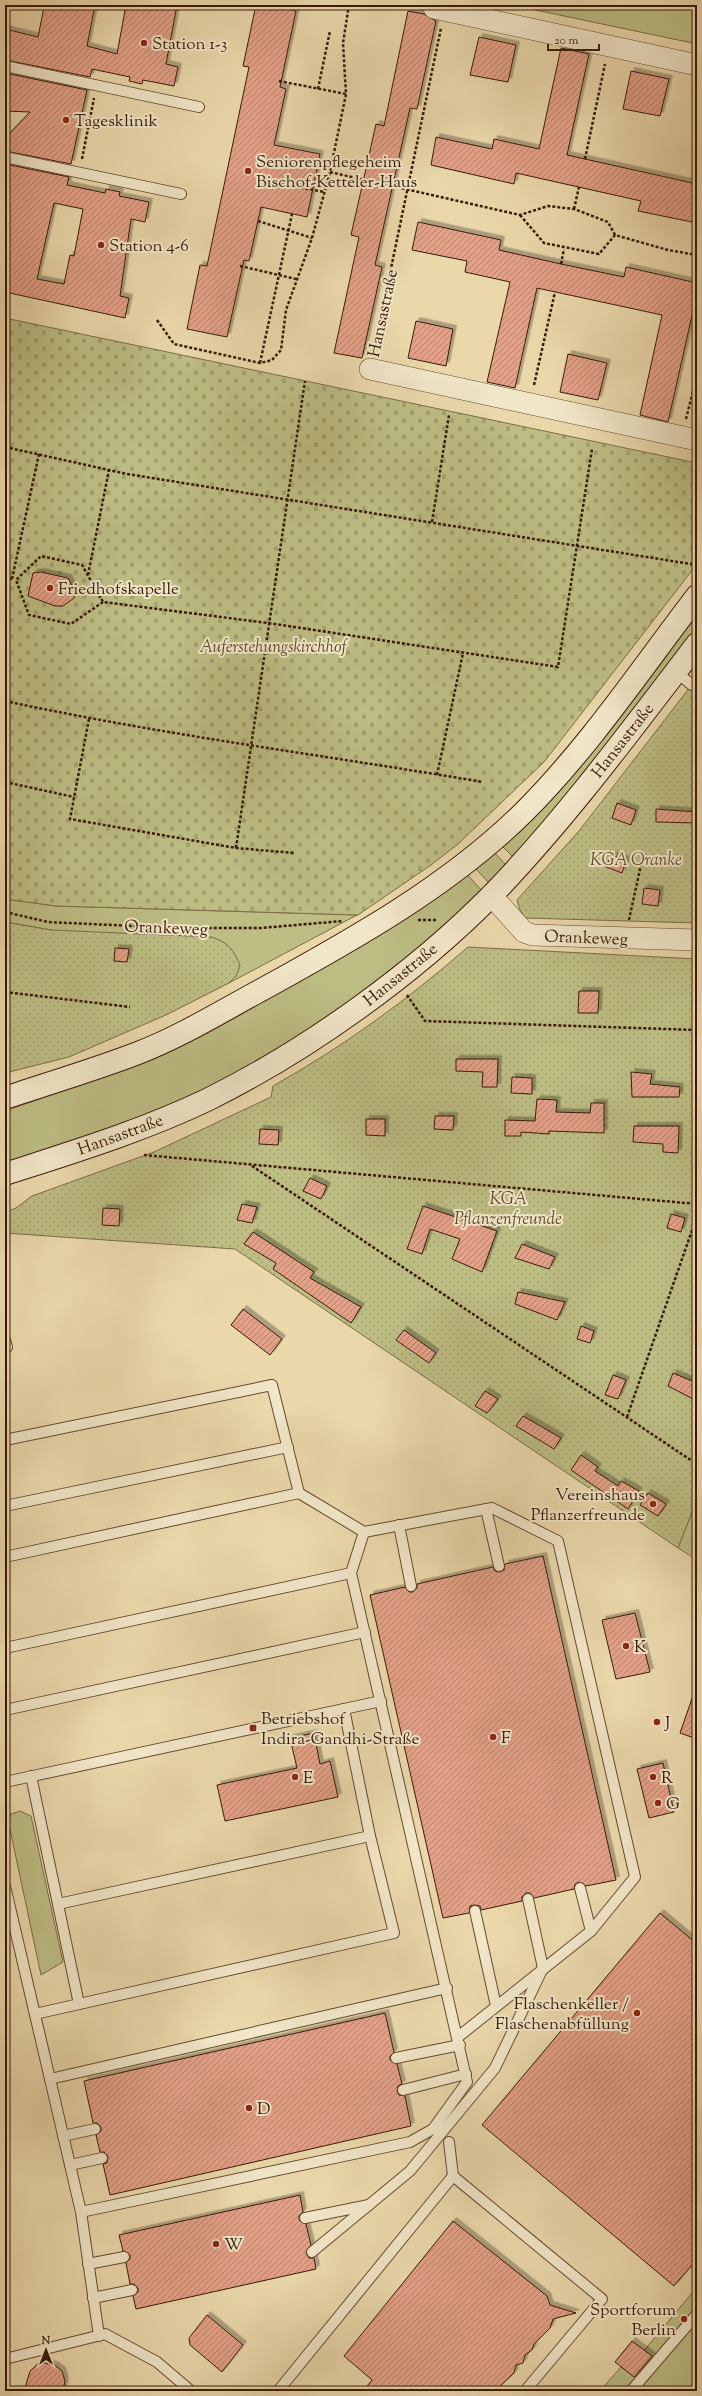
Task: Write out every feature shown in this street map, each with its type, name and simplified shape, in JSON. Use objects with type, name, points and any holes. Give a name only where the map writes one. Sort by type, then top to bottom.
[{"type":"main road","name":"Hansastraße","points":[[5,1098],[139,1052],[202,1023],[312,962],[394,912],[464,864],[524,811],[564,769],[697,596]]},
{"type":"main road","name":"Hansastraße","points":[[5,1174],[130,1133],[207,1099],[295,1050],[364,1004],[466,919],[491,895],[684,678],[697,644]]},
{"type":"street","points":[[439,10],[697,65]]},
{"type":"street","name":"Hansastraße","points":[[370,369],[690,439]]},
{"type":"street","name":"Orankeweg","points":[[491,895],[524,932],[533,935],[697,940]]},
{"type":"lane","points":[[5,66],[199,107]]},
{"type":"lane","points":[[5,157],[180,194]]},
{"type":"lane","points":[[5,1440],[272,1385],[299,1494]]},
{"type":"lane","points":[[5,1506],[288,1447]]},
{"type":"lane","points":[[5,1557],[299,1494],[364,1532],[492,1508],[558,1541],[635,1877],[591,1931],[496,2006],[459,2041],[396,2058]]},
{"type":"lane","points":[[486,1509],[499,1566]]},
{"type":"lane","points":[[399,1525],[411,1586]]},
{"type":"lane","points":[[81,2212],[410,2142],[433,2129],[467,2082],[447,1988],[351,1573],[364,1532]]},
{"type":"lane","points":[[5,1648],[351,1573]]},
{"type":"lane","points":[[5,1710],[365,1632]]},
{"type":"lane","points":[[5,1782],[381,1701]]},
{"type":"lane","points":[[35,2014],[394,1933],[370,1836],[344,1709]]},
{"type":"lane","points":[[30,1776],[79,2004]]},
{"type":"lane","points":[[58,1904],[370,1836]]},
{"type":"lane","points":[[5,1886],[81,2212],[99,2336]]},
{"type":"lane","points":[[580,1888],[591,1931]]},
{"type":"lane","points":[[312,2252],[410,2171],[495,2068],[544,1968],[528,1899]]},
{"type":"lane","points":[[475,1911],[496,2006]]},
{"type":"lane","points":[[50,2079],[447,1988]]},
{"type":"lane","points":[[403,2090],[466,2074]]},
{"type":"lane","points":[[63,2136],[95,2129]]},
{"type":"lane","points":[[449,2142],[453,2176],[602,2299],[525,2391]]},
{"type":"lane","points":[[70,2165],[102,2158]]},
{"type":"lane","points":[[278,2391],[453,2176]]},
{"type":"lane","points":[[305,2218],[370,2204]]},
{"type":"lane","points":[[88,2264],[124,2257]]},
{"type":"lane","points":[[93,2298],[132,2290]]},
{"type":"lane","points":[[630,2391],[697,2314]]},
{"type":"lane","points":[[5,2359],[105,2334],[157,2362],[191,2391]]},
{"type":"path","points":[[157,320],[174,344],[260,363],[272,360],[281,350],[286,310],[312,238],[330,172],[346,94],[344,43],[349,5]]},
{"type":"path","name":"Hansastraße","points":[[370,369],[408,190],[439,10]]},
{"type":"path","points":[[318,89],[330,32]]},
{"type":"path","points":[[585,159],[609,47]]},
{"type":"path","points":[[279,81],[346,94]]},
{"type":"path","points":[[79,173],[96,85]]},
{"type":"path","points":[[330,172],[364,180]]},
{"type":"path","points":[[266,181],[324,192]]},
{"type":"path","points":[[392,186],[520,215],[548,206],[574,210],[608,222],[615,235],[668,250],[697,255]]},
{"type":"path","points":[[574,210],[579,187]]},
{"type":"path","points":[[260,363],[292,214]]},
{"type":"path","points":[[520,215],[544,243],[564,249],[599,254],[615,235]]},
{"type":"path","points":[[258,221],[312,238]]},
{"type":"path","points":[[561,264],[564,249]]},
{"type":"path","points":[[240,266],[296,279]]},
{"type":"path","points":[[530,405],[555,292]]},
{"type":"path","points":[[690,439],[697,375]]},
{"type":"path","points":[[236,848],[268,622],[305,381]]},
{"type":"path","points":[[432,522],[449,415]]},
{"type":"path","points":[[5,447],[109,470],[697,565]]},
{"type":"path","points":[[16,580],[29,615],[71,624],[103,602],[268,622],[558,667],[592,449]]},
{"type":"path","points":[[12,579],[39,454]]},
{"type":"path","points":[[88,576],[109,470]]},
{"type":"path","points":[[16,580],[41,556],[82,565],[103,602]]},
{"type":"path","points":[[5,578],[16,580]]},
{"type":"path","points":[[437,774],[463,653]]},
{"type":"path","points":[[5,700],[89,719],[483,782]]},
{"type":"path","points":[[89,719],[70,819],[236,848],[294,853]]},
{"type":"path","points":[[5,782],[74,798]]},
{"type":"path","points":[[629,924],[642,860]]},
{"type":"path","name":"Orankeweg","points":[[5,912],[48,922],[175,928],[261,928],[328,922]]},
{"type":"path","points":[[394,912],[402,921],[466,919]]},
{"type":"path","points":[[5,992],[130,1007]]},
{"type":"path","points":[[409,998],[425,1021],[697,1030]]},
{"type":"path","points":[[144,1155],[697,1204]]},
{"type":"path","points":[[251,1165],[695,1463]]},
{"type":"path","points":[[627,1417],[697,1216]]},
{"type":"green space","points":[[512,5],[697,5],[697,44]]},
{"type":"green space","name":"Auferstehungskirchhof","points":[[5,318],[697,463],[697,564],[544,762],[458,844],[431,865],[358,915],[56,906],[5,899]]},
{"type":"green space","points":[[697,609],[697,632],[569,799],[515,859],[500,844]]},
{"type":"green space","name":"KGA Oranke","points":[[697,678],[697,923],[525,918],[520,910],[517,900],[579,831]]},
{"type":"green space","points":[[492,850],[507,866],[489,883],[474,867]]},
{"type":"green space","points":[[466,873],[482,891],[436,934],[388,974],[312,1029],[252,1065],[183,1098],[113,1127],[5,1166],[5,1111],[83,1084],[197,1035]]},
{"type":"green space","points":[[5,899],[56,906],[357,915],[229,983],[236,976],[51,930],[5,922]]},
{"type":"green space","points":[[5,922],[51,930],[211,937],[222,941],[230,947],[240,966],[236,976],[229,983],[166,1015],[69,1057],[5,1073]]},
{"type":"green space","name":"KGA Pflanzenfreunde","points":[[468,947],[697,959],[697,1499],[678,1548],[235,1249],[5,1233],[5,1212],[16,1208],[32,1196],[154,1152],[271,1097],[273,1086],[325,1055],[374,1022],[445,967]]},
{"type":"green space","points":[[697,1499],[697,1560],[678,1548]]},
{"type":"green space","points":[[20,1811],[31,1816],[63,1962],[41,1975],[8,1820],[11,1814]]},
{"type":"green space","name":"Sportforum Berlin","points":[[697,2287],[697,2391],[600,2391],[621,2367],[627,2371]]},
{"type":"building","points":[[48,5],[95,5],[87,46],[117,54],[126,5],[177,5],[166,64],[178,67],[174,86],[143,80],[142,84],[129,81],[130,77],[92,69],[90,77],[5,60],[5,29],[38,37],[44,7],[47,8]]},
{"type":"building","name":"Seniorenpflegeheim Bischof-Ketteler-Haus","points":[[256,5],[270,5],[296,11],[280,87],[286,89],[274,145],[320,154],[307,217],[261,207],[249,261],[244,260],[227,337],[187,329],[200,265],[207,266],[249,67],[243,66]]},
{"type":"building","points":[[408,11],[424,14],[436,21],[417,109],[410,108],[375,265],[382,267],[362,358],[334,353],[359,237],[351,235],[376,124],[384,126]]},
{"type":"building","points":[[479,37],[516,45],[508,82],[470,75]]},
{"type":"building","points":[[561,48],[589,54],[567,155],[697,184],[697,223],[638,211],[641,201],[516,173],[514,184],[431,165],[436,137],[492,149],[494,139],[539,149]]},
{"type":"building","points":[[631,71],[669,79],[660,116],[623,109]]},
{"type":"building","name":"Tagesklinik","points":[[5,73],[87,90],[71,164],[5,151],[5,138],[30,112],[5,111]]},
{"type":"building","name":"Station 4-6","points":[[5,164],[69,177],[67,185],[105,193],[106,189],[120,192],[119,196],[149,202],[145,222],[131,219],[120,296],[129,298],[125,318],[5,292]],"holes":[[[54,203],[83,209],[74,256],[70,255],[64,284],[37,279]]]},
{"type":"building","points":[[418,222],[501,240],[499,250],[561,264],[624,277],[626,267],[697,283],[697,312],[693,311],[668,422],[640,415],[662,315],[537,288],[515,388],[487,382],[510,282],[465,272],[467,261],[412,250]]},
{"type":"building","points":[[416,321],[453,329],[446,366],[408,358]]},
{"type":"building","points":[[568,354],[607,363],[598,400],[560,392]]},
{"type":"building","points":[[41,572],[68,578],[75,591],[74,598],[63,606],[55,606],[28,596],[33,573]]},
{"type":"building","points":[[617,803],[636,810],[631,825],[612,818]]},
{"type":"building","points":[[656,809],[697,812],[697,823],[656,822]]},
{"type":"building","points":[[611,855],[626,860],[622,873],[606,867]]},
{"type":"building","points":[[644,888],[660,890],[658,906],[642,904]]},
{"type":"building","points":[[115,948],[129,949],[127,962],[114,961]]},
{"type":"building","points":[[579,991],[599,991],[598,1013],[578,1013]]},
{"type":"building","points":[[456,1059],[498,1059],[497,1087],[482,1087],[483,1072],[456,1071]]},
{"type":"building","points":[[631,1072],[652,1074],[650,1084],[680,1087],[679,1097],[632,1097]]},
{"type":"building","points":[[512,1077],[532,1078],[532,1094],[511,1093]]},
{"type":"building","points":[[537,1099],[557,1100],[556,1112],[590,1113],[591,1103],[604,1103],[604,1133],[549,1131],[549,1134],[521,1132],[521,1136],[505,1136],[505,1120],[535,1121]]},
{"type":"building","points":[[435,1116],[454,1116],[453,1130],[434,1129]]},
{"type":"building","points":[[366,1119],[385,1119],[385,1136],[366,1135]]},
{"type":"building","points":[[634,1126],[679,1126],[678,1153],[663,1152],[663,1144],[633,1142]]},
{"type":"building","points":[[260,1129],[279,1130],[278,1145],[259,1144]]},
{"type":"building","points":[[310,1178],[327,1186],[321,1199],[303,1191]]},
{"type":"building","points":[[242,1204],[257,1207],[252,1223],[237,1220]]},
{"type":"building","points":[[423,1206],[497,1231],[482,1272],[452,1259],[460,1239],[430,1229],[422,1254],[407,1249]]},
{"type":"building","points":[[103,1208],[120,1209],[119,1226],[102,1225]]},
{"type":"building","points":[[671,1214],[685,1218],[681,1232],[667,1228]]},
{"type":"building","points":[[253,1232],[314,1272],[310,1278],[361,1307],[351,1323],[273,1269],[276,1263],[244,1244]]},
{"type":"building","points":[[522,1244],[555,1257],[549,1269],[515,1258]]},
{"type":"building","points":[[518,1292],[565,1302],[557,1320],[515,1304]]},
{"type":"building","points":[[243,1309],[282,1339],[270,1355],[231,1325]]},
{"type":"building","points":[[581,1326],[594,1331],[590,1343],[577,1339]]},
{"type":"building","points":[[404,1330],[436,1353],[429,1363],[396,1340]]},
{"type":"building","points":[[673,1373],[697,1383],[697,1401],[668,1386]]},
{"type":"building","points":[[613,1375],[626,1380],[618,1399],[605,1395]]},
{"type":"building","points":[[485,1391],[498,1399],[487,1413],[475,1406]]},
{"type":"building","points":[[523,1416],[561,1438],[554,1449],[516,1426]]},
{"type":"building","points":[[581,1455],[598,1467],[595,1471],[618,1486],[621,1481],[639,1491],[628,1509],[571,1470]]},
{"type":"building","name":"Vereinshaus Pflanzerfreunde","points":[[648,1493],[666,1504],[658,1516],[640,1505]]},
{"type":"building","name":"F","points":[[543,1556],[616,1880],[586,1886],[579,1882],[575,1884],[574,1889],[534,1898],[530,1893],[526,1893],[522,1897],[522,1901],[481,1910],[480,1906],[474,1905],[470,1906],[469,1913],[443,1918],[370,1595],[405,1587],[409,1592],[413,1592],[417,1588],[417,1584],[493,1567],[495,1571],[500,1572],[504,1570],[505,1564]]},
{"type":"building","name":"K","points":[[635,1613],[650,1672],[616,1679],[602,1620]]},
{"type":"building","points":[[695,1690],[697,1691],[697,1739],[680,1733]]},
{"type":"building","name":"E","points":[[314,1733],[320,1764],[330,1761],[338,1797],[225,1821],[217,1785],[297,1768],[290,1738]]},
{"type":"building","points":[[663,1763],[674,1812],[649,1818],[637,1769]]},
{"type":"building","name":"Flaschenkeller / Flaschenabfüllung","points":[[660,1913],[697,1944],[697,2259],[674,2286],[482,2125]]},
{"type":"building","name":"D","points":[[385,2013],[394,2052],[390,2056],[390,2060],[397,2064],[402,2084],[398,2086],[397,2091],[399,2095],[405,2096],[411,2126],[110,2195],[103,2164],[107,2163],[108,2156],[104,2152],[100,2152],[96,2135],[101,2131],[101,2127],[97,2123],[93,2123],[84,2081]]},
{"type":"building","name":"W","points":[[300,2195],[303,2212],[299,2216],[299,2220],[306,2224],[311,2245],[306,2253],[309,2258],[314,2258],[316,2269],[136,2309],[133,2296],[138,2292],[138,2288],[134,2284],[130,2284],[126,2263],[130,2259],[130,2255],[123,2251],[119,2235]]},
{"type":"building","points":[[453,2221],[547,2296],[550,2305],[576,2313],[553,2319],[550,2328],[534,2344],[532,2350],[525,2355],[523,2363],[516,2365],[514,2373],[495,2391],[363,2391],[372,2380],[344,2356]]},
{"type":"building","points":[[207,2315],[243,2345],[222,2372],[190,2345],[189,2338]]},
{"type":"building","points":[[632,2341],[652,2356],[634,2377],[615,2362]]},
{"type":"building","points":[[46,2363],[56,2366],[62,2371],[65,2381],[63,2391],[24,2391],[30,2371],[38,2364]]},
{"type":"place","name":"Station 1-3","points":[[144,43]]},
{"type":"place","name":"Tagesklinik","points":[[66,120]]},
{"type":"place","name":"Seniorenpflegeheim Bischof-Ketteler-Haus","points":[[248,171]]},
{"type":"place","name":"Station 4-6","points":[[101,245]]},
{"type":"place","name":"Friedhofskapelle","points":[[50,588]]},
{"type":"place","name":"Vereinshaus Pflanzerfreunde","points":[[653,1504]]},
{"type":"place","name":"K","points":[[626,1646]]},
{"type":"place","name":"J","points":[[657,1722]]},
{"type":"place","name":"Betriebshof Indira-Gandhi-Straße","points":[[253,1728]]},
{"type":"place","name":"F","points":[[493,1737]]},
{"type":"place","name":"E","points":[[295,1777]]},
{"type":"place","name":"R","points":[[653,1777]]},
{"type":"place","name":"G","points":[[658,1803]]},
{"type":"place","name":"Flaschenkeller / Flaschenabfüllung","points":[[637,2013]]},
{"type":"place","name":"D","points":[[249,2108]]},
{"type":"place","name":"W","points":[[216,2244]]},
{"type":"place","name":"Sportforum Berlin","points":[[684,2319]]}]
